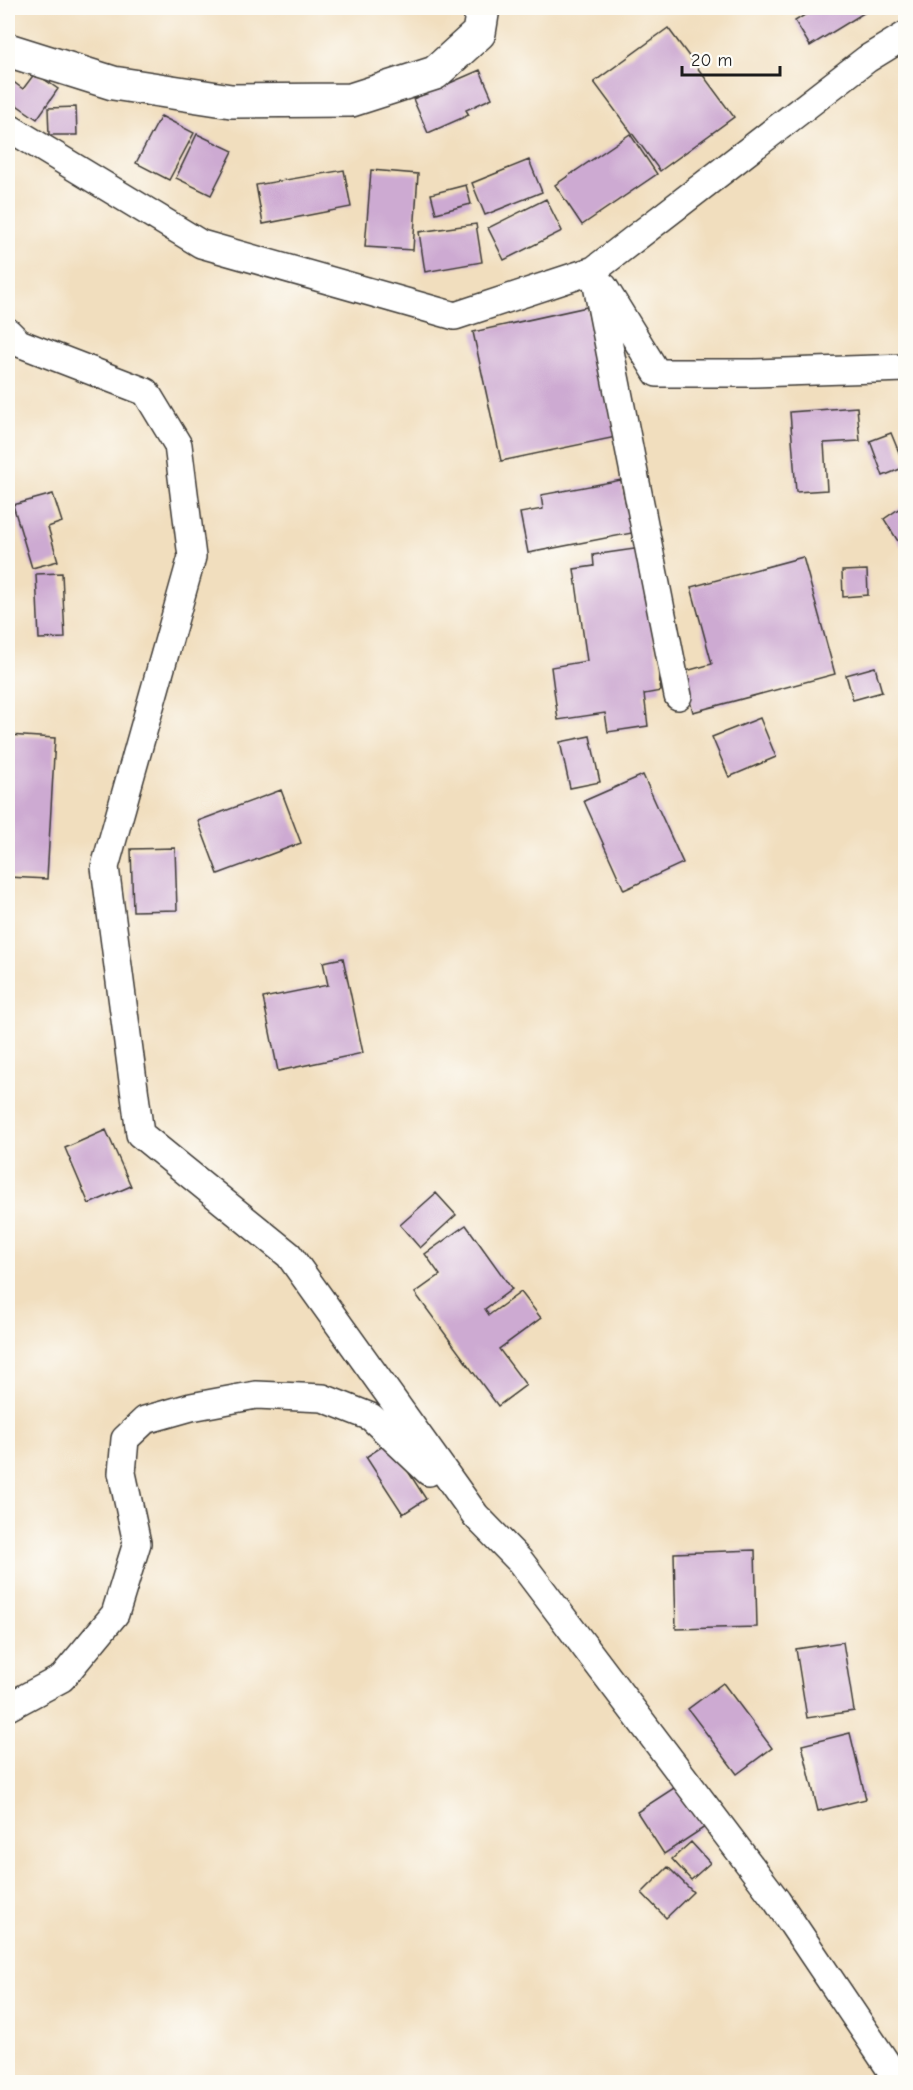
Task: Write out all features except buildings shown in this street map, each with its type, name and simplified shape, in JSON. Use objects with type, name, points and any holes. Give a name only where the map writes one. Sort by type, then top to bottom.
[{"type":"street","points":[[8,50],[113,83],[231,101],[351,100],[435,74],[479,33],[483,8]]},
{"type":"street","points":[[8,127],[201,244],[456,316],[594,270],[867,59],[906,34]]},
{"type":"street","points":[[594,270],[657,373],[754,373],[906,368]]},
{"type":"street","points":[[594,270],[678,696]]},
{"type":"street","points":[[8,332],[19,343],[146,392],[178,445],[192,557],[105,867],[140,1134],[289,1255],[476,1516]]},
{"type":"street","points":[[8,1707],[62,1678],[115,1614],[137,1543],[122,1473],[125,1439],[145,1420],[191,1407],[256,1395],[323,1398],[372,1417],[520,1561],[777,1901],[899,2082]]}]
